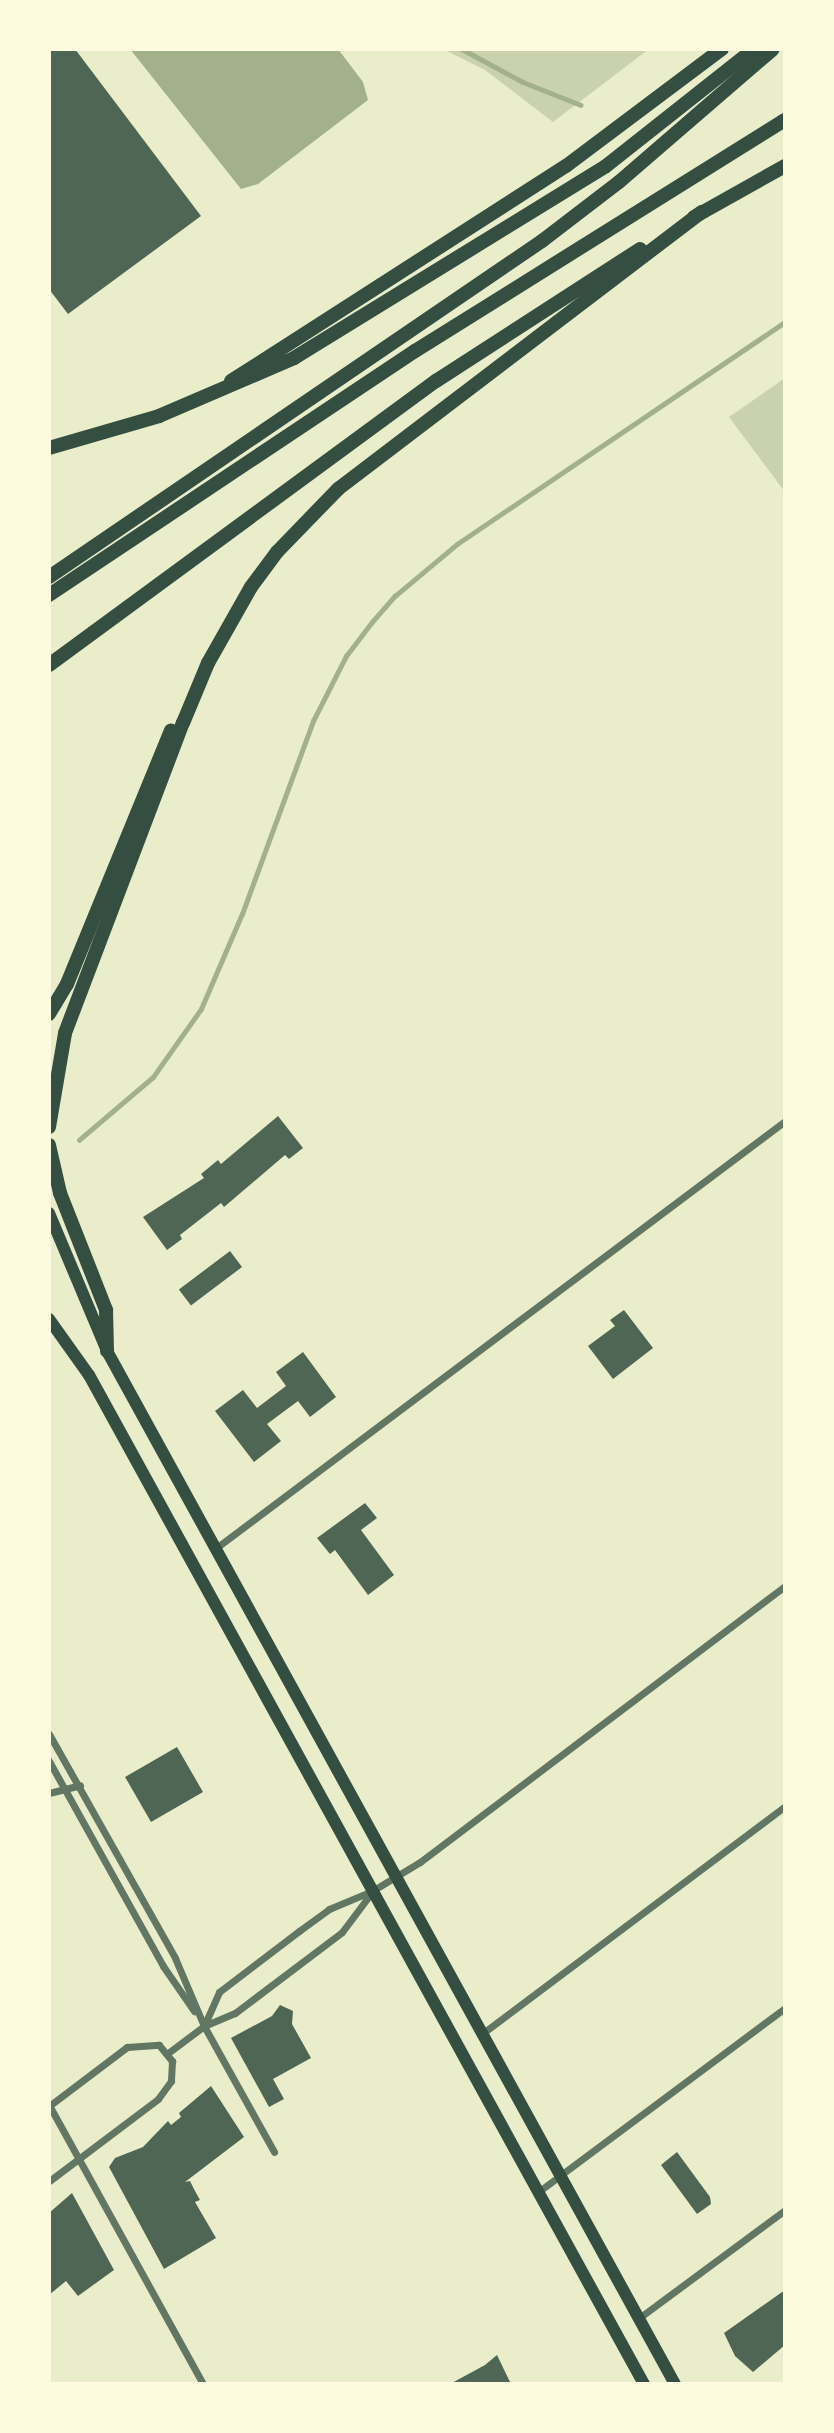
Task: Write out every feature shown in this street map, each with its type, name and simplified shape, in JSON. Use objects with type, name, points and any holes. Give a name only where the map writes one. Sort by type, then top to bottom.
[{"type":"highway","points":[[216,392],[566,166],[722,49]]},
{"type":"highway","points":[[49,448],[159,416],[294,358],[570,190],[676,114],[754,49]]},
{"type":"highway","points":[[49,577],[542,241],[628,175],[773,49]]},
{"type":"highway","points":[[49,595],[415,351],[785,120]]},
{"type":"highway","points":[[49,665],[436,381],[701,212],[785,166]]},
{"type":"highway","points":[[49,1014],[67,984],[163,746],[251,587],[277,552],[338,489],[701,212]]},
{"type":"highway","points":[[49,1127],[65,1032],[208,663]]},
{"type":"highway","points":[[49,1145],[60,1193],[106,1310],[107,1351]]},
{"type":"main road","points":[[49,1213],[107,1351],[675,2384]]},
{"type":"main road","points":[[49,1319],[89,1375],[644,2384]]},
{"type":"street","points":[[216,1548],[785,1121]]},
{"type":"street","points":[[204,2026],[219,1992],[329,1909],[372,1891],[396,1874],[420,1862],[785,1587]]},
{"type":"street","points":[[49,1734],[175,1958],[204,2026]]},
{"type":"street","points":[[49,1761],[163,1966],[204,2026],[274,2152]]},
{"type":"street","points":[[49,1793],[80,1785]]},
{"type":"street","points":[[483,2033],[785,1807]]},
{"type":"street","points":[[168,2053],[204,2026],[235,2013],[342,1932],[372,1891]]},
{"type":"street","points":[[538,2192],[785,2008]]},
{"type":"street","points":[[49,2181],[79,2159],[166,2090],[174,2070],[168,2053],[151,2043],[127,2048],[49,2105],[79,2159],[203,2384]]},
{"type":"street","points":[[639,2318],[785,2210]]},
{"type":"shaded area","points":[[130,49],[338,49],[363,82],[368,100],[258,184],[241,189]]},
{"type":"shaded area","points":[[443,49],[649,49],[553,122],[485,70]]},
{"type":"shaded area","points":[[785,378],[785,492],[729,417]]},
{"type":"building","points":[[49,49],[75,49],[201,216],[68,314],[49,289]]},
{"type":"building","points":[[278,1116],[303,1148],[289,1159],[285,1155],[224,1207],[221,1203],[180,1235],[182,1239],[167,1250],[143,1217],[204,1178],[201,1174],[218,1160],[221,1164]]},
{"type":"building","points":[[230,1251],[242,1267],[191,1305],[179,1290]]},
{"type":"building","points":[[624,1310],[653,1348],[613,1379],[588,1346],[615,1326],[610,1320]]},
{"type":"building","points":[[303,1352],[336,1397],[310,1417],[298,1401],[267,1424],[281,1441],[254,1462],[215,1411],[243,1390],[257,1408],[286,1386],[276,1372]]},
{"type":"building","points":[[365,1503],[377,1518],[361,1530],[394,1575],[368,1595],[335,1550],[330,1554],[317,1538]]},
{"type":"building","points":[[177,1747],[203,1792],[151,1822],[125,1777]]},
{"type":"building","points":[[280,2005],[293,2011],[292,2024],[311,2058],[273,2079],[284,2099],[269,2107],[231,2038],[272,2016]]},
{"type":"building","points":[[211,2086],[244,2137],[185,2182],[190,2181],[200,2200],[195,2202],[216,2238],[164,2269],[109,2167],[115,2158],[143,2147],[168,2121],[171,2125],[181,2117],[179,2113]]},
{"type":"building","points":[[677,2152],[710,2197],[711,2204],[697,2214],[661,2165]]},
{"type":"building","points":[[72,2193],[114,2270],[78,2296],[66,2281],[49,2295],[49,2213]]},
{"type":"building","points":[[785,2290],[785,2345],[753,2372],[735,2356],[724,2333]]},
{"type":"building","points":[[497,2355],[511,2384],[450,2384],[485,2365]]},
{"type":"waterway","points":[[462,49],[523,82],[581,105]]},
{"type":"waterway","points":[[79,1140],[153,1077],[201,1009],[242,914],[313,721],[346,656],[372,622],[395,596],[457,544],[785,322]]}]
